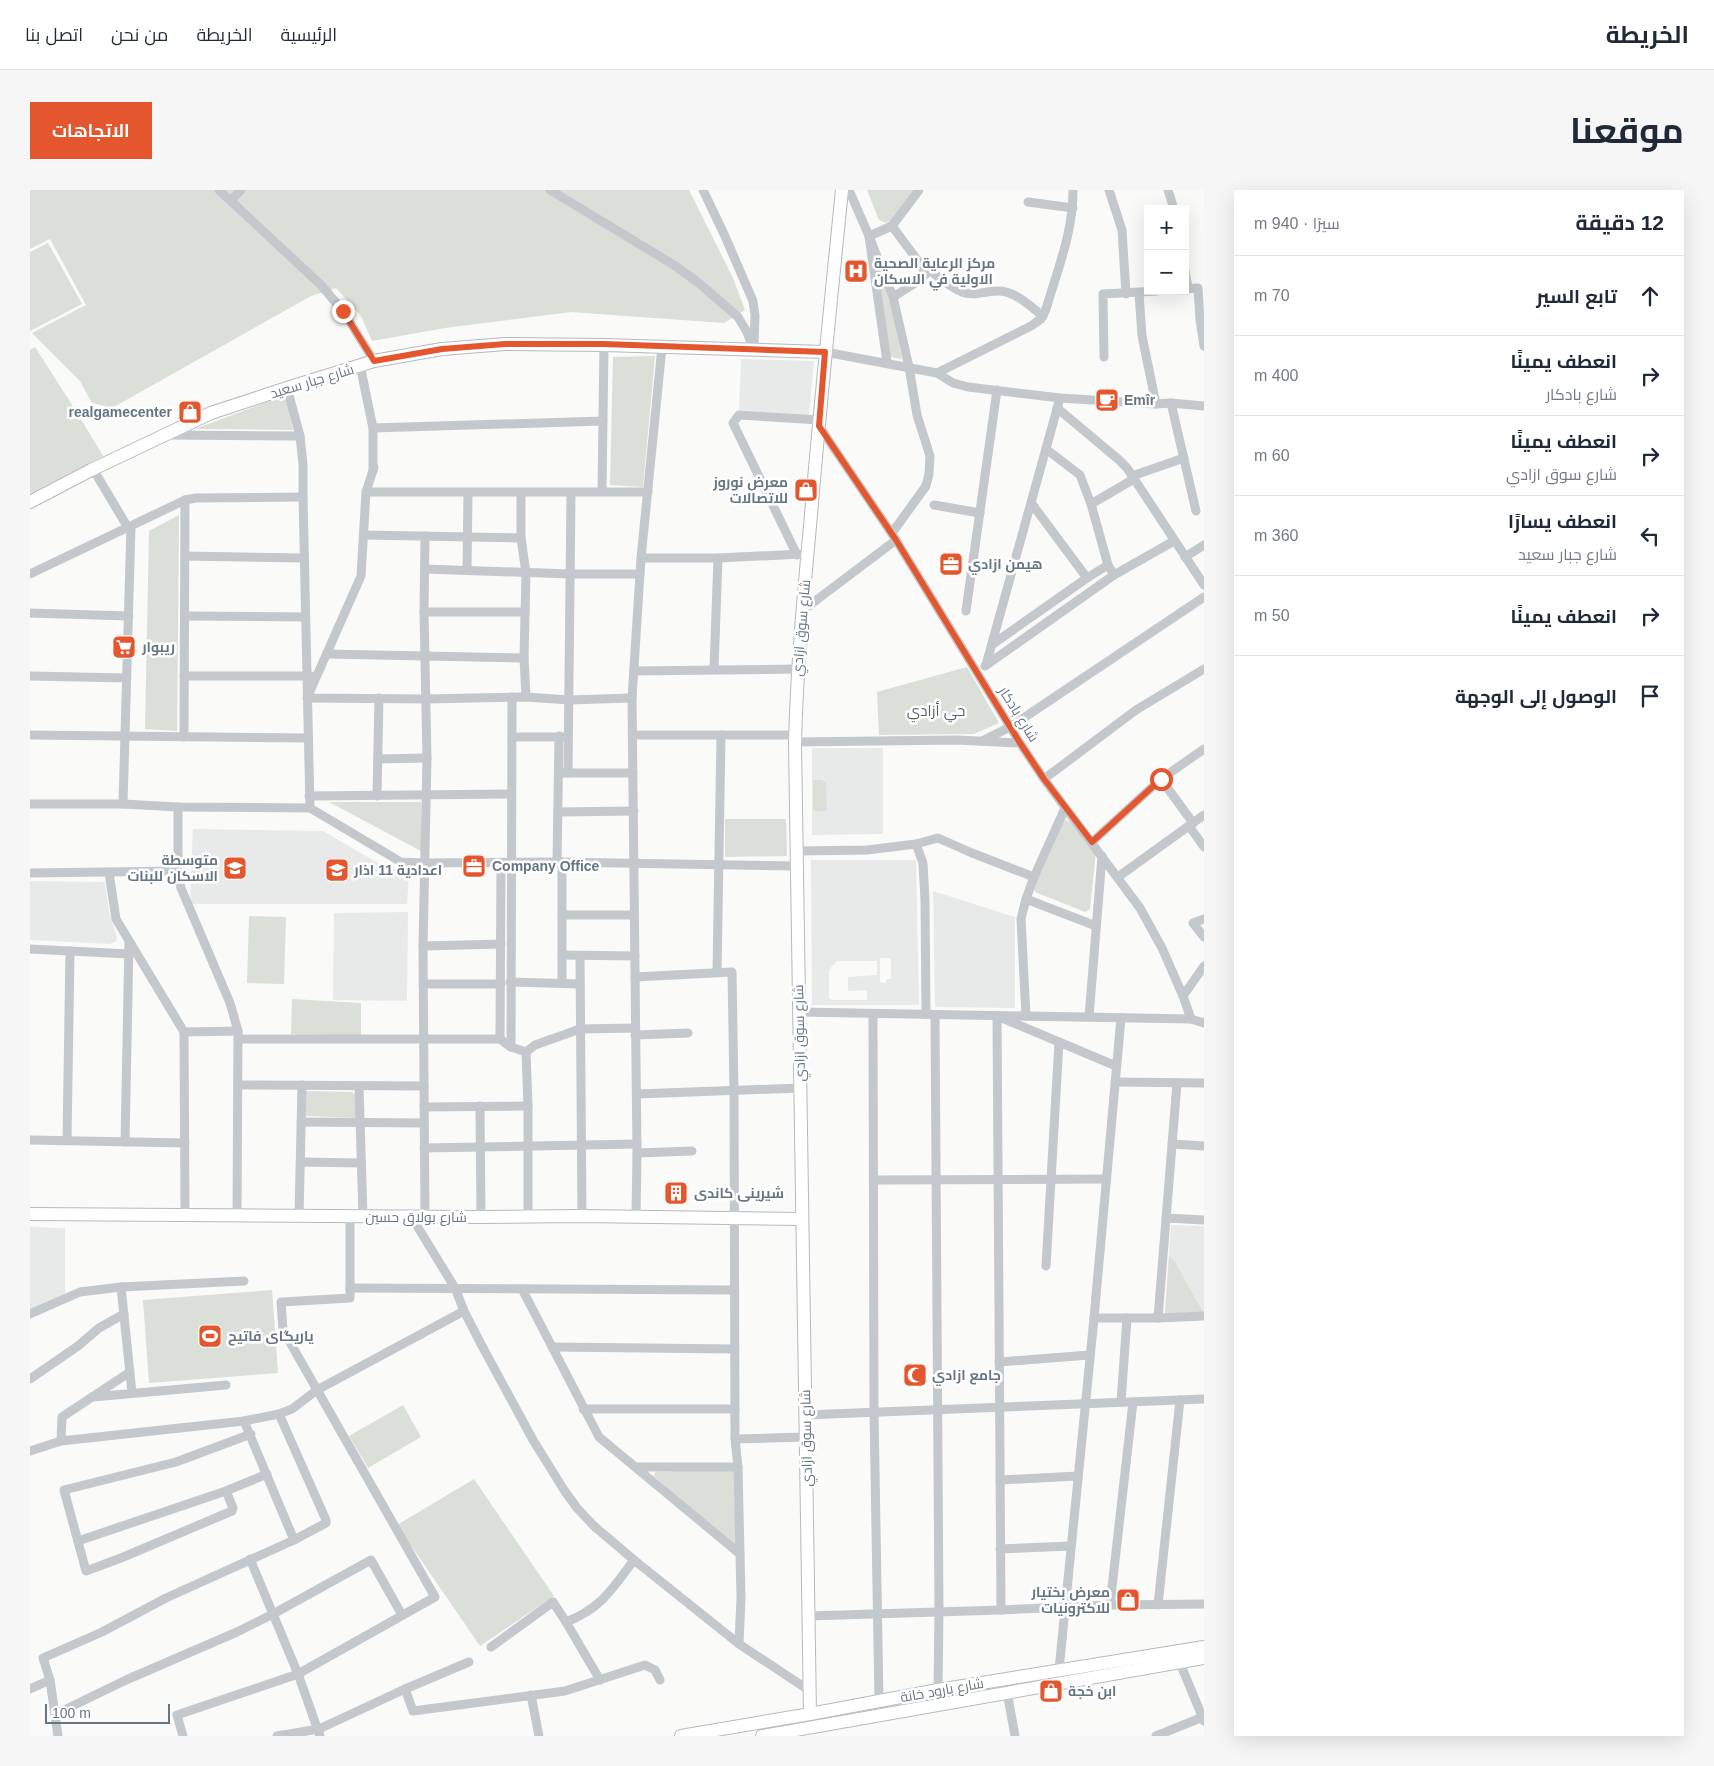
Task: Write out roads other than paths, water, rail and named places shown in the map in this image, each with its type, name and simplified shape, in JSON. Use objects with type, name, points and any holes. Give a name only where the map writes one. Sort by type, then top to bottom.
[{"type":"street","points":[[219,190],[321,285],[343,311],[374,361]]},
{"type":"street","points":[[231,200],[241,190]]},
{"type":"street","points":[[550,190],[642,245],[700,284],[738,317],[747,332],[754,350]]},
{"type":"street","points":[[702,190],[724,234],[753,301],[756,316],[754,350]]},
{"type":"street","name":"شارع سوق ازادي","points":[[811,1726],[795,739],[797,668],[802,611],[802,554],[819,423],[842,190]]},
{"type":"street","points":[[802,611],[894,536],[923,491],[928,480],[930,468],[930,456],[917,415],[909,367],[893,297],[849,190]]},
{"type":"street","points":[[869,236],[892,226],[919,190]]},
{"type":"street","points":[[937,373],[1031,326],[1043,316],[1067,241],[1073,208],[1073,190]]},
{"type":"street","points":[[1109,190],[1122,230],[1126,294]]},
{"type":"street","points":[[1168,190],[1173,205]]},
{"type":"street","points":[[1028,202],[1073,208]]},
{"type":"street","points":[[892,226],[928,272],[946,283],[970,294],[997,291],[1008,292],[1043,316]]},
{"type":"street","points":[[869,236],[886,362]]},
{"type":"street","points":[[893,297],[917,282],[928,272]]},
{"type":"street","points":[[1194,288],[1204,346]]},
{"type":"street","points":[[1104,357],[1103,294],[1144,292]]},
{"type":"street","points":[[1139,293],[1142,336],[1156,404]]},
{"type":"street","name":"شارع جبار سعيد","points":[[30,502],[93,469],[211,413],[374,361],[442,349],[505,344],[604,344],[825,352]]},
{"type":"street","points":[[602,492],[604,344]]},
{"type":"street","points":[[636,1216],[637,1148],[632,698],[641,558],[662,347]]},
{"type":"street","points":[[825,352],[937,373],[958,385],[1060,398],[1204,406]]},
{"type":"street","points":[[307,698],[360,576],[369,492],[374,467],[373,428],[360,366]]},
{"type":"street","points":[[287,388],[300,436],[304,464],[305,617],[310,808]]},
{"type":"street","points":[[966,611],[998,390]]},
{"type":"street","points":[[986,665],[1060,398]]},
{"type":"street","points":[[1171,403],[1196,511]]},
{"type":"street","points":[[1057,408],[1118,459],[1133,478],[1204,585]]},
{"type":"street","points":[[641,558],[718,558],[802,554],[733,423],[739,415],[819,423]]},
{"type":"street","points":[[373,428],[602,421]]},
{"type":"street","name":"شارع بادكار","points":[[819,423],[894,536],[1020,743],[1065,808],[1118,877],[1155,934],[1183,996],[1191,1019]]},
{"type":"street","points":[[167,435],[300,436]]},
{"type":"street","points":[[1046,449],[1080,475],[1091,504],[1108,565],[1114,576]]},
{"type":"street","points":[[1091,504],[1133,478],[1184,458]]},
{"type":"street","points":[[93,469],[130,529],[124,804]]},
{"type":"street","points":[[369,492],[648,492]]},
{"type":"street","points":[[467,569],[468,493]]},
{"type":"street","points":[[521,493],[521,538],[526,572],[524,658],[526,697]]},
{"type":"street","points":[[562,983],[562,915],[558,812],[563,773],[563,737],[569,700],[571,493]]},
{"type":"street","points":[[30,574],[130,529],[184,500],[196,498],[303,497]]},
{"type":"street","points":[[184,500],[184,737]]},
{"type":"street","points":[[1032,504],[1088,578]]},
{"type":"street","points":[[934,505],[980,513]]},
{"type":"street","points":[[364,535],[521,538]]},
{"type":"street","points":[[425,536],[424,612],[427,758],[423,946],[425,1217]]},
{"type":"street","points":[[977,672],[1114,576],[1174,541]]},
{"type":"street","points":[[1185,557],[1204,545]]},
{"type":"street","points":[[185,556],[304,558]]},
{"type":"street","points":[[714,669],[718,558]]},
{"type":"street","points":[[993,644],[1108,565]]},
{"type":"street","points":[[424,569],[570,574],[640,574]]},
{"type":"street","points":[[982,741],[1010,727],[1204,597]]},
{"type":"street","points":[[424,612],[525,612]]},
{"type":"street","points":[[30,613],[129,616]]},
{"type":"street","points":[[185,616],[305,617]]},
{"type":"street","points":[[327,654],[524,658]]},
{"type":"street","points":[[634,671],[797,668]]},
{"type":"street","points":[[1044,779],[1136,710],[1204,669]]},
{"type":"street","points":[[30,676],[127,678]]},
{"type":"street","points":[[184,676],[317,676]]},
{"type":"street","points":[[511,1047],[512,697]]},
{"type":"street","points":[[307,698],[426,699],[526,697],[569,700],[632,698]]},
{"type":"street","points":[[377,796],[379,698]]},
{"type":"street","points":[[30,735],[308,738]]},
{"type":"street","points":[[633,735],[721,735],[795,739],[957,740],[1020,743]]},
{"type":"street","points":[[717,972],[721,735]]},
{"type":"street","points":[[512,737],[563,737]]},
{"type":"street","points":[[1092,842],[1161,779],[1204,749]]},
{"type":"street","points":[[378,759],[427,758]]},
{"type":"street","points":[[563,773],[633,772]]},
{"type":"street","points":[[1161,779],[1204,847]]},
{"type":"street","points":[[309,796],[511,794]]},
{"type":"street","points":[[30,804],[310,808],[401,862],[559,862],[797,866]]},
{"type":"street","points":[[178,807],[178,871],[181,888],[230,1003],[238,1035],[237,1215]]},
{"type":"street","points":[[1026,1016],[1021,919],[1034,877],[1065,808]]},
{"type":"street","points":[[558,812],[634,811]]},
{"type":"street","points":[[1118,877],[1204,815]]},
{"type":"street","points":[[796,851],[867,850],[916,844],[938,838],[972,854],[1034,877]]},
{"type":"street","points":[[916,844],[923,863],[931,1015],[936,1180],[938,1690]]},
{"type":"street","points":[[1088,1017],[1102,856]]},
{"type":"street","points":[[500,1040],[501,863]]},
{"type":"street","points":[[30,873],[178,871]]},
{"type":"street","points":[[109,873],[116,919],[184,1032],[185,1215]]},
{"type":"street","points":[[1026,899],[1096,926]]},
{"type":"street","points":[[562,915],[634,915]]},
{"type":"street","points":[[1204,919],[1193,923],[1204,936]]},
{"type":"street","points":[[125,1142],[129,941]]},
{"type":"street","points":[[423,946],[501,944]]},
{"type":"street","points":[[30,949],[129,954]]},
{"type":"street","points":[[67,1140],[70,951]]},
{"type":"street","points":[[562,956],[635,956]]},
{"type":"street","points":[[580,956],[582,1216]]},
{"type":"street","points":[[1183,996],[1204,966]]},
{"type":"street","points":[[635,977],[732,972],[735,1439],[738,1467],[741,1598],[739,1644]]},
{"type":"street","points":[[510,982],[580,984]]},
{"type":"street","points":[[423,984],[501,984]]},
{"type":"street","points":[[799,1012],[1191,1019],[1204,1023]]},
{"type":"street","points":[[873,1014],[875,1180],[874,1412],[879,1702]]},
{"type":"street","points":[[997,1016],[1116,1066]]},
{"type":"street","points":[[997,1016],[1001,1610]]},
{"type":"street","points":[[1059,1670],[1094,1318],[1121,1018]]},
{"type":"street","points":[[526,1052],[534,1045],[580,1029],[688,1033]]},
{"type":"street","points":[[184,1032],[424,1040],[500,1040],[511,1047],[526,1052]]},
{"type":"street","points":[[1046,1266],[1059,1042]]},
{"type":"street","points":[[526,1052],[528,1216]]},
{"type":"street","points":[[1115,1082],[1204,1083]]},
{"type":"street","points":[[1158,1318],[1177,1082]]},
{"type":"street","points":[[238,1085],[424,1086]]},
{"type":"street","points":[[299,1216],[302,1086]]},
{"type":"street","points":[[182,1736],[177,1715],[298,1674],[435,1597],[283,1330],[281,1302],[350,1298],[361,1163],[359,1086]]},
{"type":"street","points":[[636,1094],[800,1088]]},
{"type":"street","points":[[480,1106],[481,1217]]},
{"type":"street","points":[[424,1107],[528,1106]]},
{"type":"street","points":[[301,1122],[424,1123]]},
{"type":"street","points":[[30,1140],[185,1143]]},
{"type":"street","points":[[1172,1144],[1204,1146]]},
{"type":"street","points":[[424,1148],[581,1146],[692,1151]]},
{"type":"street","points":[[301,1162],[361,1163]]},
{"type":"street","points":[[875,1180],[1106,1179]]},
{"type":"street","name":"شارع بولاق حسين","points":[[30,1214],[425,1217],[636,1216],[802,1219]]},
{"type":"street","points":[[411,1216],[455,1288],[464,1311],[533,1440],[577,1508],[594,1526],[634,1560],[739,1644],[810,1691]]},
{"type":"street","points":[[1166,1218],[1204,1220]]},
{"type":"street","points":[[30,1314],[80,1292],[121,1287],[244,1281]]},
{"type":"street","points":[[121,1287],[132,1393]]},
{"type":"street","points":[[350,1288],[734,1290]]},
{"type":"street","points":[[522,1289],[599,1437],[740,1554]]},
{"type":"street","points":[[30,1451],[61,1441],[244,1421],[279,1414],[292,1409],[317,1390],[464,1311]]},
{"type":"street","points":[[30,1379],[78,1346],[99,1328],[124,1314]]},
{"type":"street","points":[[1094,1318],[1204,1316]]},
{"type":"street","points":[[1121,1402],[1127,1318]]},
{"type":"street","points":[[552,1347],[734,1349]]},
{"type":"street","points":[[999,1362],[1089,1355]]},
{"type":"street","points":[[61,1441],[62,1417],[130,1372]]},
{"type":"street","points":[[93,1397],[226,1385]]},
{"type":"street","points":[[805,1415],[1204,1399]]},
{"type":"street","points":[[1158,1604],[1180,1400]]},
{"type":"street","points":[[1110,1605],[1133,1402]]},
{"type":"street","points":[[583,1409],[735,1409]]},
{"type":"street","points":[[58,1736],[50,1680],[43,1658],[102,1632],[166,1598],[324,1526],[326,1520],[279,1414]]},
{"type":"street","points":[[244,1421],[294,1540]]},
{"type":"street","points":[[226,1490],[233,1508],[232,1511],[86,1571],[64,1490],[176,1462],[251,1434]]},
{"type":"street","points":[[735,1439],[806,1437]]},
{"type":"street","points":[[636,1467],[738,1467]]},
{"type":"street","points":[[78,1541],[267,1474]]},
{"type":"street","points":[[1000,1480],[1078,1476]]},
{"type":"street","points":[[1000,1550],[1071,1546]]},
{"type":"street","points":[[250,1559],[298,1674],[319,1733]]},
{"type":"street","points":[[56,1714],[126,1680],[237,1632],[371,1560],[402,1616]]},
{"type":"street","points":[[566,1622],[584,1615],[599,1603],[634,1560]]},
{"type":"street","points":[[491,1647],[552,1602],[600,1680]]},
{"type":"street","points":[[808,1616],[1110,1605],[1204,1604]]},
{"type":"street","name":"شارع بارود خانة","points":[[811,1726],[879,1702],[938,1690],[1204,1647]]},
{"type":"street","name":"شارع بارود خانة","points":[[681,1736],[811,1726],[1204,1658]]},
{"type":"street","points":[[277,1736],[319,1733],[405,1689],[469,1662]]},
{"type":"street","points":[[1156,1736],[1203,1719],[1201,1706],[1180,1663]]},
{"type":"street","points":[[405,1689],[413,1711],[565,1691],[645,1665],[655,1670],[660,1680]]},
{"type":"street","points":[[1004,1679],[1015,1736]]},
{"type":"street","points":[[30,1689],[50,1680]]},
{"type":"street","points":[[531,1695],[539,1736]]},
{"type":"street","points":[[763,1736],[811,1726]]},
{"type":"place","name":"مركز الرعاية الصحية الاولية في الاسكان","points":[[856,271]]},
{"type":"place","name":"Emîr","points":[[1107,400]]},
{"type":"place","name":"realgamecenter","points":[[190,412]]},
{"type":"place","name":"معرض نوروز للاتصالات","points":[[806,490]]},
{"type":"place","name":"هيمن ازادي","points":[[951,564]]},
{"type":"place","name":"ريبوار","points":[[124,647]]},
{"type":"place","name":"Company Office","points":[[474,866]]},
{"type":"place","name":"متوسطة الاسكان للبنات","points":[[235,868]]},
{"type":"place","name":"اعدادية 11 اذار","points":[[337,870]]},
{"type":"place","name":"شیرینی کاندی","points":[[676,1193]]},
{"type":"place","name":"یاریگای فاتیح","points":[[210,1336]]},
{"type":"place","name":"جامع ازادي","points":[[915,1375]]},
{"type":"place","name":"معرض بختيار للاكترونيات","points":[[1128,1600]]},
{"type":"place","name":"ابن خجة","points":[[1051,1691]]},
{"type":"district","name":"حي أزادي","points":[[936,710]]}]
